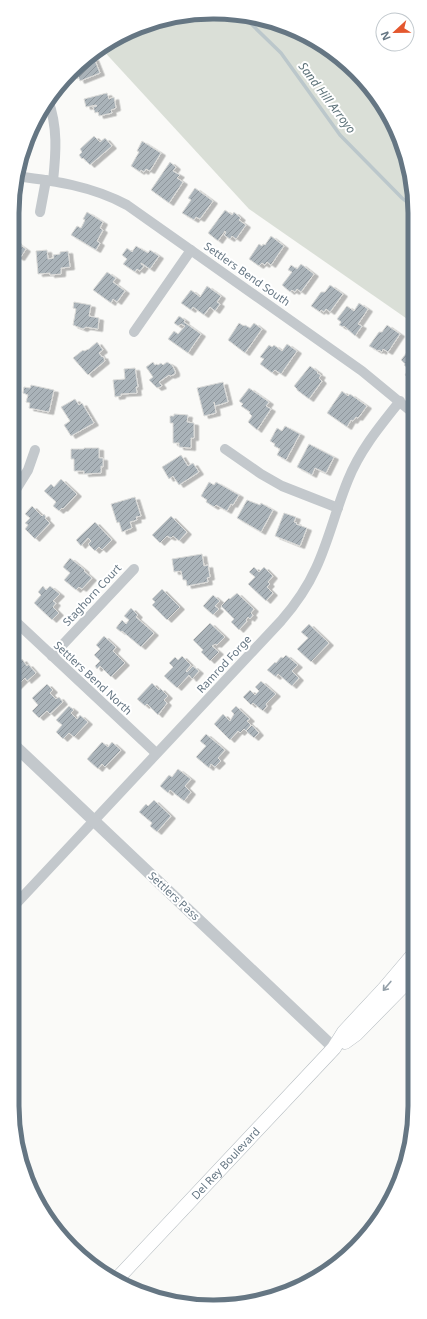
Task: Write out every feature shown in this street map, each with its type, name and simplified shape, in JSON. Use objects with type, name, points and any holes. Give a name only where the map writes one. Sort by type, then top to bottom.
[{"type":"main road","name":"Del Rey Boulevard","points":[[120,1276],[334,1048],[344,1032],[384,990],[408,961]]},
{"type":"main road","name":"Del Rey Boulevard","points":[[334,1048],[356,1034],[408,982]]},
{"type":"street","points":[[40,212],[49,181],[56,144],[56,132],[50,108]]},
{"type":"street","points":[[23,177],[49,181]]},
{"type":"street","name":"Settlers Bend South","points":[[49,181],[85,188],[118,200],[145,217],[362,371],[408,408]]},
{"type":"street","points":[[134,332],[191,250]]},
{"type":"street","name":"Ramrod Forge","points":[[19,900],[281,621],[297,601],[316,568],[348,479],[373,436],[400,401]]},
{"type":"street","points":[[225,449],[261,474],[282,486],[338,508]]},
{"type":"street","points":[[19,485],[28,470],[35,450]]},
{"type":"street","name":"Staghorn Court","points":[[52,656],[134,569]]},
{"type":"street","name":"Settlers Bend North","points":[[19,625],[156,754]]},
{"type":"street","name":"Settlers Pass","points":[[19,750],[334,1048]]},
{"type":"shaded area","points":[[201,19],[226,19],[276,29],[311,45],[342,67],[360,85],[375,105],[388,127],[398,151],[408,201],[408,320],[249,209],[105,52],[127,39],[151,29]]},
{"type":"building","points":[[95,59],[100,73],[80,81],[77,75]]},
{"type":"building","points":[[107,93],[109,99],[114,97],[116,108],[111,110],[112,113],[99,116],[98,112],[95,113],[93,107],[97,106],[96,105],[86,107],[84,99]]},
{"type":"building","points":[[94,136],[100,142],[105,138],[112,146],[90,165],[79,155],[82,152],[80,149]]},
{"type":"building","points":[[142,141],[161,153],[150,171],[146,169],[144,172],[141,170],[140,172],[131,166],[139,152],[137,151]]},
{"type":"building","points":[[170,162],[176,167],[173,171],[180,175],[177,178],[183,182],[169,203],[151,190]]},
{"type":"building","points":[[195,188],[213,201],[200,219],[196,217],[194,220],[182,213],[191,200],[188,198]]},
{"type":"building","points":[[225,210],[232,215],[234,212],[241,218],[239,220],[246,225],[236,239],[232,236],[230,239],[224,235],[226,233],[225,231],[218,241],[208,233]]},
{"type":"building","points":[[87,212],[103,222],[100,228],[103,230],[97,241],[100,243],[96,250],[71,235],[77,226],[81,228],[85,220],[83,219]]},
{"type":"building","points":[[271,236],[284,246],[271,265],[267,262],[265,265],[262,263],[259,266],[249,259],[259,244],[262,246],[263,244],[265,245]]},
{"type":"building","points":[[19,244],[26,249],[19,258]]},
{"type":"building","points":[[136,246],[148,253],[150,250],[159,256],[150,269],[141,263],[144,266],[140,271],[137,269],[135,272],[123,264],[127,259],[122,255],[127,248],[132,252]]},
{"type":"building","points":[[47,250],[48,259],[54,258],[53,255],[60,254],[60,252],[68,251],[70,267],[61,268],[61,274],[38,274],[36,251]]},
{"type":"building","points":[[301,264],[314,274],[301,292],[297,289],[295,292],[292,290],[290,292],[282,285],[292,272],[288,270],[291,265],[297,269]]},
{"type":"building","points":[[107,272],[116,278],[113,282],[125,291],[117,302],[113,299],[111,303],[93,290]]},
{"type":"building","points":[[330,285],[343,294],[330,312],[326,309],[324,312],[321,310],[320,312],[311,306],[321,292],[325,292]]},
{"type":"building","points":[[207,286],[221,296],[217,302],[220,304],[215,311],[210,307],[204,315],[193,307],[191,310],[181,303],[191,290],[200,297]]},
{"type":"building","points":[[74,302],[91,305],[89,316],[99,318],[98,329],[86,327],[83,329],[73,325],[76,309],[73,308]]},
{"type":"building","points":[[359,303],[368,309],[358,324],[362,326],[355,336],[344,326],[339,325],[341,322],[337,319],[347,306],[354,311]]},
{"type":"building","points":[[179,316],[185,320],[184,322],[201,334],[188,353],[168,339],[174,331],[178,334],[185,326],[181,324],[178,326],[174,323]]},
{"type":"building","points":[[239,323],[250,328],[254,323],[262,329],[245,353],[228,340]]},
{"type":"building","points":[[387,325],[400,334],[388,352],[383,349],[382,352],[379,350],[378,351],[369,346],[379,332],[382,332]]},
{"type":"building","points":[[97,342],[103,350],[99,353],[102,357],[103,356],[105,361],[88,375],[73,358],[83,350],[89,349]]},
{"type":"building","points":[[287,344],[297,351],[281,374],[275,370],[272,373],[260,364],[264,359],[260,357],[269,345],[272,347],[274,345],[282,351]]},
{"type":"building","points":[[408,351],[408,368],[401,360]]},
{"type":"building","points":[[153,362],[155,365],[161,363],[163,365],[167,362],[172,365],[175,371],[175,374],[169,375],[159,382],[162,386],[157,388],[149,380],[153,377],[146,367]]},
{"type":"building","points":[[310,366],[321,375],[319,378],[322,381],[309,399],[294,386]]},
{"type":"building","points":[[135,368],[138,387],[136,387],[137,393],[121,394],[121,396],[115,397],[113,380],[125,379],[124,369]]},
{"type":"building","points":[[408,370],[408,377],[405,375]]},
{"type":"building","points":[[223,382],[228,402],[215,406],[214,402],[216,413],[204,416],[197,388]]},
{"type":"building","points":[[31,385],[54,390],[49,412],[29,408],[30,403],[26,402],[28,395],[23,393],[24,387],[30,388]]},
{"type":"building","points":[[249,388],[269,402],[266,406],[271,409],[257,430],[248,422],[252,416],[249,413],[250,412],[241,406],[243,404],[239,401]]},
{"type":"building","points":[[342,391],[348,396],[350,394],[367,406],[358,418],[356,417],[353,421],[351,420],[347,427],[327,413]]},
{"type":"building","points":[[75,399],[79,405],[82,403],[94,423],[71,436],[64,425],[70,421],[61,407]]},
{"type":"building","points":[[174,414],[188,415],[187,422],[194,423],[194,438],[191,438],[191,448],[179,447],[179,443],[173,443],[173,423],[170,423],[170,416],[174,416]]},
{"type":"building","points":[[285,426],[300,434],[286,460],[277,455],[280,449],[274,446],[275,444],[270,441],[277,428],[282,431]]},
{"type":"building","points":[[309,444],[334,457],[326,473],[315,468],[312,475],[297,467]]},
{"type":"building","points":[[99,448],[99,458],[103,458],[101,473],[84,474],[84,471],[74,471],[74,459],[71,459],[71,449]]},
{"type":"building","points":[[181,455],[188,466],[193,463],[199,472],[179,485],[173,476],[169,479],[162,467]]},
{"type":"building","points":[[61,479],[77,494],[63,509],[62,508],[59,511],[53,506],[56,502],[44,491],[51,484],[54,487]]},
{"type":"building","points":[[209,482],[214,485],[216,482],[239,495],[227,511],[216,505],[214,507],[206,502],[207,500],[201,496]]},
{"type":"building","points":[[135,497],[141,516],[136,517],[137,520],[130,522],[132,528],[122,532],[119,522],[117,523],[111,504]]},
{"type":"building","points":[[247,500],[260,505],[261,503],[273,510],[261,532],[237,518]]},
{"type":"building","points":[[32,506],[42,516],[44,514],[46,517],[45,518],[50,523],[35,539],[25,529],[28,525],[25,523],[30,518],[25,514]]},
{"type":"building","points":[[284,513],[296,517],[294,522],[297,523],[296,524],[307,528],[300,546],[275,536]]},
{"type":"building","points":[[171,516],[187,532],[179,541],[173,536],[171,538],[167,536],[160,543],[152,535]]},
{"type":"building","points":[[95,522],[112,540],[102,550],[99,547],[95,551],[88,544],[91,541],[88,538],[81,546],[76,540]]},
{"type":"building","points":[[202,554],[204,566],[208,565],[210,577],[207,578],[208,582],[187,586],[186,580],[183,580],[181,571],[174,572],[172,559]]},
{"type":"building","points":[[70,558],[85,570],[84,571],[92,578],[82,589],[79,587],[76,590],[64,580],[70,573],[63,567]]},
{"type":"building","points":[[254,567],[259,572],[264,567],[273,576],[268,582],[270,584],[267,587],[273,593],[266,601],[248,584],[255,577],[249,572]]},
{"type":"building","points":[[43,586],[46,590],[50,586],[60,594],[53,601],[56,603],[53,607],[59,613],[52,620],[34,603],[41,595],[38,592]]},
{"type":"building","points":[[162,589],[180,607],[167,620],[152,605],[155,602],[152,599]]},
{"type":"building","points":[[237,593],[254,609],[251,613],[253,615],[250,619],[248,617],[246,620],[247,621],[239,630],[231,622],[234,619],[221,606]]},
{"type":"building","points":[[213,595],[220,601],[215,606],[219,609],[213,615],[203,606]]},
{"type":"building","points":[[131,608],[138,615],[136,617],[154,633],[141,647],[122,631],[121,632],[116,628],[122,620],[126,624],[129,620],[124,616]]},
{"type":"building","points":[[210,623],[225,637],[217,645],[215,644],[212,646],[219,652],[210,661],[201,652],[203,650],[193,640]]},
{"type":"building","points":[[309,624],[329,643],[311,662],[297,649],[308,638],[301,632]]},
{"type":"building","points":[[104,636],[116,647],[113,651],[125,663],[111,677],[100,666],[97,669],[95,666],[100,661],[94,655],[100,649],[96,645]]},
{"type":"building","points":[[286,655],[298,665],[292,671],[299,678],[292,686],[278,674],[276,677],[267,670],[281,657],[283,658]]},
{"type":"building","points":[[182,656],[191,665],[186,671],[187,672],[193,666],[199,671],[192,679],[189,675],[177,688],[164,676],[173,667],[169,663],[175,657],[178,660]]},
{"type":"building","points":[[22,659],[27,666],[28,664],[36,673],[27,681],[25,678],[19,684],[19,660],[20,661]]},
{"type":"building","points":[[261,681],[276,694],[266,704],[267,706],[263,711],[253,703],[251,705],[243,697],[250,690],[255,695],[259,691],[255,687]]},
{"type":"building","points":[[152,683],[168,696],[164,700],[167,703],[158,715],[147,704],[145,706],[137,699]]},
{"type":"building","points":[[47,684],[53,690],[50,693],[56,699],[59,697],[63,702],[50,714],[47,711],[39,718],[32,711],[38,705],[32,698]]},
{"type":"building","points":[[69,706],[74,710],[71,713],[77,719],[80,715],[88,722],[74,737],[69,733],[63,739],[56,732],[62,725],[56,720]]},
{"type":"building","points":[[236,706],[250,719],[247,721],[251,725],[246,731],[244,729],[240,733],[238,731],[230,740],[214,724],[223,714],[230,721],[234,714],[231,711]]},
{"type":"building","points":[[252,725],[259,733],[254,738],[246,731]]},
{"type":"building","points":[[206,734],[225,750],[218,758],[221,761],[215,767],[211,764],[209,768],[196,757],[206,746],[200,741]]},
{"type":"building","points":[[102,742],[108,747],[112,742],[121,750],[105,767],[102,764],[98,769],[87,759]]},
{"type":"building","points":[[178,769],[191,779],[185,786],[191,792],[184,801],[170,790],[168,793],[160,786],[169,775],[172,777]]},
{"type":"building","points":[[154,800],[171,816],[157,832],[150,826],[152,823],[139,812],[146,804],[148,806]]},
{"type":"waterway","name":"Sand Hill Arroyo","points":[[250,23],[281,53],[340,135],[408,203]]}]
